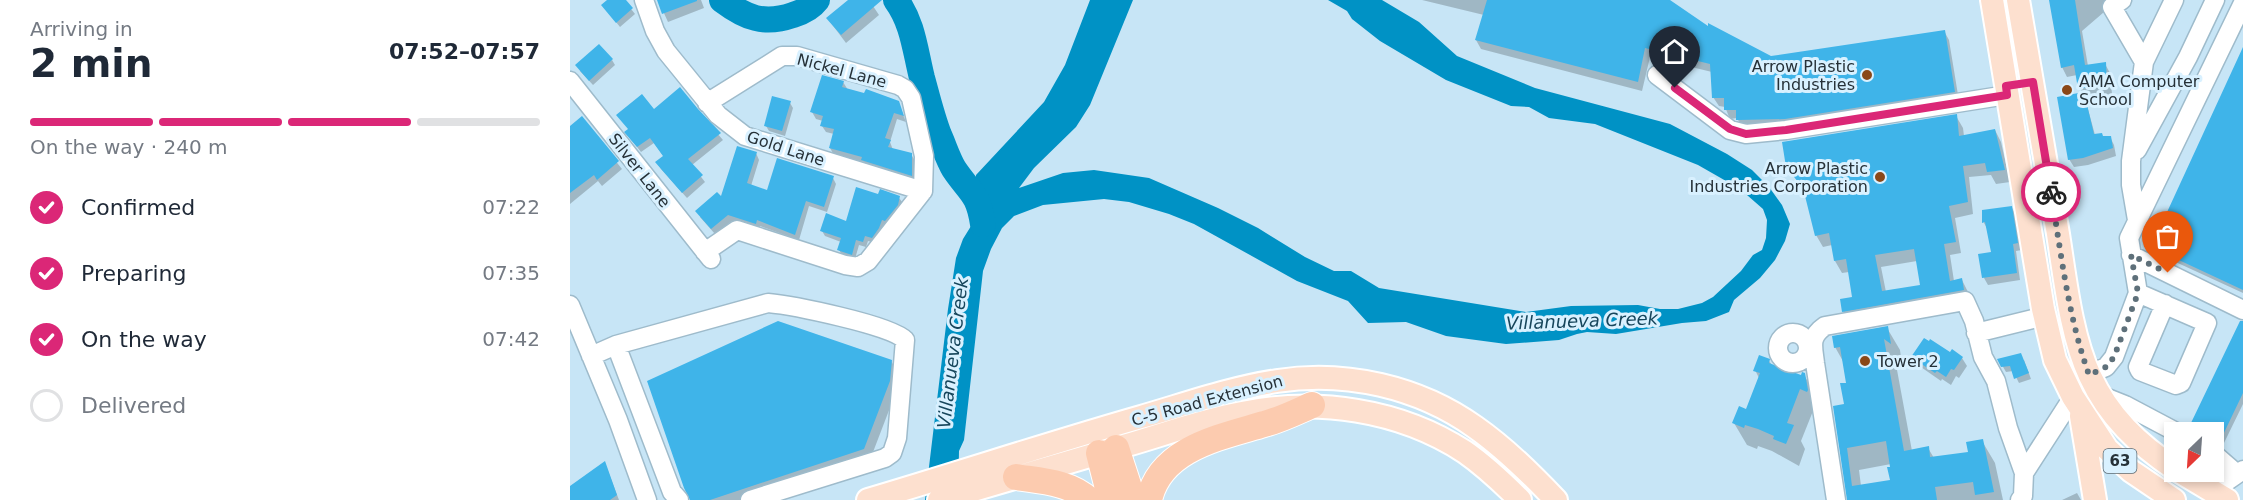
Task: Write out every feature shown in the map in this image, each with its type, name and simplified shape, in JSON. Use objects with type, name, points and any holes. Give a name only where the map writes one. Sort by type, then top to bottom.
[{"type":"highway","points":[[1149,500],[1151,491],[1161,473],[1182,454],[1216,438],[1267,424],[1312,405]]},
{"type":"highway","points":[[1108,451],[1111,500]]},
{"type":"highway","points":[[1108,451],[1132,500]]},
{"type":"highway","points":[[1016,477],[1062,485],[1077,491],[1089,500]]},
{"type":"main road","name":"63","points":[[1992,0],[2044,316],[2055,360],[2076,403],[2107,449],[2131,471],[2174,500]]},
{"type":"main road","name":"63","points":[[2018,0],[2069,301],[2081,352],[2089,375],[2121,426],[2147,451],[2164,462]]},
{"type":"main road","points":[[2007,90],[2033,82]]},
{"type":"main road","name":"C-5 Road Extension","points":[[868,500],[968,468],[1256,385],[1291,379],[1334,378],[1398,389],[1437,404],[1490,438],[1556,500]]},
{"type":"main road","points":[[2076,403],[2095,500]]},
{"type":"main road","name":"C-5 Road Extension","points":[[939,500],[1241,413],[1312,405],[1373,414],[1425,431],[1478,462],[1520,500]]},
{"type":"main road","points":[[2223,497],[2241,478]]},
{"type":"main road","name":"63","points":[[2197,482],[2223,497]]},
{"type":"street","name":"Gold Lane","points":[[644,0],[655,31],[666,51],[718,115],[745,136],[923,191]]},
{"type":"street","points":[[2121,0],[2112,7],[2144,62]]},
{"type":"street","points":[[2137,220],[2131,185],[2130,161],[2144,62],[2174,0]]},
{"type":"street","points":[[2130,161],[2188,57],[2215,0]]},
{"type":"street","points":[[2089,375],[2106,367],[2114,357],[2138,293],[2129,238],[2243,3]]},
{"type":"street","name":"Nickel Lane","points":[[707,103],[782,56],[788,55],[898,85],[905,89],[911,98],[924,156],[923,191]]},
{"type":"street","points":[[1657,75],[1730,129],[1746,134],[1786,130],[2007,90]]},
{"type":"street","name":"Silver Lane","points":[[570,81],[708,256],[737,230],[845,265],[858,267],[868,261],[923,191]]},
{"type":"street","points":[[2131,255],[2243,310]]},
{"type":"street","points":[[2138,293],[2165,304],[2207,323],[2181,383],[2176,386],[2140,371],[2138,367],[2165,304]]},
{"type":"street","points":[[1836,500],[1810,352],[1817,332],[1825,326],[1965,301],[1974,321],[1983,357],[1996,381],[2008,428],[2024,473],[2023,495],[2020,500]]},
{"type":"street","points":[[591,356],[616,345],[768,303],[793,305],[900,334],[905,340],[897,438],[892,453],[885,458],[750,500]]},
{"type":"street","points":[[570,305],[618,420],[641,497]]},
{"type":"street","points":[[1976,333],[2044,316]]},
{"type":"street","points":[[616,345],[672,492],[679,500]]},
{"type":"street","points":[[2100,395],[2164,426]]},
{"type":"street","points":[[2024,473],[2076,403]]},
{"type":"street","points":[[2224,463],[2241,478]]},
{"type":"water","name":"Villanueva Creek","points":[[1090,0],[1133,0],[1090,105],[1076,127],[1034,168],[1019,188],[1063,173],[1094,170],[1149,178],[1258,228],[1305,257],[1334,271],[1351,271],[1379,288],[1526,312],[1571,306],[1638,305],[1678,309],[1702,303],[1713,297],[1741,271],[1753,255],[1762,250],[1766,238],[1767,220],[1763,209],[1726,181],[1698,165],[1595,124],[1549,118],[1529,107],[1511,106],[1446,80],[1380,41],[1352,19],[1347,11],[1328,0],[1382,0],[1419,22],[1457,56],[1535,88],[1670,124],[1727,154],[1752,170],[1769,187],[1782,205],[1790,224],[1785,241],[1775,260],[1760,278],[1734,300],[1729,312],[1706,321],[1616,334],[1587,332],[1559,340],[1506,344],[1446,336],[1406,322],[1368,323],[1348,301],[1297,281],[1194,224],[1169,214],[1129,202],[1104,199],[1043,205],[1014,216],[1002,228],[991,249],[983,271],[964,440],[959,451],[958,500],[925,500],[956,258],[963,239],[976,218],[976,175],[1044,102],[1065,65]]},
{"type":"building","points":[[607,0],[626,0],[633,8],[616,23],[601,5]]},
{"type":"building","points":[[657,0],[697,0],[697,1],[662,14]]},
{"type":"building","points":[[848,0],[882,0],[841,35],[826,18]]},
{"type":"building","points":[[1487,0],[1670,0],[1708,26],[1708,23],[1771,56],[1945,30],[1955,92],[1785,119],[1736,120],[1736,110],[1724,110],[1724,98],[1712,98],[1710,64],[1645,48],[1638,82],[1475,40]]},
{"type":"building","points":[[2049,0],[2075,0],[2085,65],[2106,62],[2107,84],[2078,89],[2074,65],[2061,68]]},
{"type":"building","points":[[599,44],[613,59],[589,81],[575,65]]},
{"type":"building","points":[[2243,47],[2243,290],[2151,247]]},
{"type":"building","points":[[822,75],[844,81],[842,87],[864,93],[866,89],[899,101],[904,116],[894,113],[885,138],[891,140],[888,147],[912,153],[912,176],[861,160],[862,157],[829,148],[834,129],[820,126],[823,116],[810,112]]},
{"type":"building","points":[[680,87],[721,133],[688,159],[703,175],[682,193],[655,162],[663,156],[650,138],[637,147],[624,132],[628,129],[616,115],[642,94],[654,109]]},
{"type":"building","points":[[2084,92],[2094,134],[2102,133],[2103,136],[2111,136],[2113,148],[2083,158],[2068,160],[2057,97]]},
{"type":"building","points":[[772,96],[791,101],[782,131],[764,126]]},
{"type":"building","name":"Arrow Plastic Industries Corporation","points":[[1957,114],[1959,136],[1995,129],[2005,170],[1987,172],[1985,163],[1963,166],[1968,202],[1949,206],[1956,242],[1944,244],[1950,281],[1962,278],[1964,290],[1842,312],[1840,299],[1852,297],[1846,259],[1834,261],[1829,233],[1815,236],[1803,188],[1786,167],[1782,142]],"holes":[[[1914,249],[1920,285],[1882,291],[1875,255]]]},
{"type":"building","points":[[582,116],[619,161],[597,180],[594,175],[570,193],[570,126]]},
{"type":"building","points":[[737,146],[757,152],[747,183],[767,190],[777,158],[834,176],[824,207],[806,201],[795,235],[757,220],[756,224],[728,215],[711,229],[695,211],[717,192],[721,196]]},
{"type":"building","points":[[856,187],[878,194],[880,189],[900,196],[898,205],[885,221],[882,220],[872,238],[865,236],[863,242],[856,240],[852,255],[837,250],[841,238],[820,231],[826,213],[846,221]]},
{"type":"building","points":[[2012,206],[2018,243],[2013,244],[2017,273],[1982,278],[1978,254],[1991,252],[1985,222],[1982,223],[1982,210]]},
{"type":"building","points":[[778,321],[892,360],[890,381],[864,449],[710,500],[690,500],[647,381]]},
{"type":"building","points":[[2240,321],[2243,321],[2243,393],[2224,433],[2224,422],[2191,422]]},
{"type":"building","points":[[1888,326],[1891,344],[1884,339],[1904,451],[1929,446],[1930,457],[1968,452],[1966,442],[1983,439],[1994,492],[1975,495],[1973,482],[1935,487],[1937,500],[1847,500],[1833,406],[1844,404],[1840,383],[1846,383],[1840,347],[1834,348],[1832,336]],"holes":[[[1886,441],[1890,467],[1887,467],[1890,480],[1852,486],[1847,448]]]},
{"type":"building","points":[[1924,338],[1929,341],[1930,339],[1950,352],[1952,349],[1963,357],[1946,377],[1937,371],[1935,373],[1911,357]]},
{"type":"building","points":[[2021,353],[2029,373],[2014,379],[2010,366],[2001,367],[1997,359]]},
{"type":"building","points":[[1759,355],[1770,359],[1769,363],[1801,375],[1802,372],[1805,373],[1808,390],[1807,392],[1800,389],[1787,423],[1794,425],[1786,444],[1758,429],[1745,425],[1744,428],[1732,423],[1739,406],[1746,409],[1760,373],[1753,371]]},
{"type":"building","points":[[605,461],[617,495],[610,500],[570,500],[570,486]]},
{"type":"waterway","points":[[722,0],[747,15],[764,19],[783,18],[800,13],[817,0]]},
{"type":"waterway","points":[[896,0],[910,27],[939,135],[954,169],[979,205],[983,224]]},
{"type":"way so far","points":[[2051,192],[2069,301],[2089,375],[2106,367],[2114,357],[2138,293],[2131,255],[2168,273]]},
{"type":"place","name":"Arrow Plastic Industries","points":[[1867,75]]},
{"type":"place","name":"AMA Computer School","points":[[2067,90]]},
{"type":"place","name":"Arrow Plastic Industries Corporation","points":[[1880,177]]},
{"type":"place","name":"Tower 2","points":[[1865,361]]},
{"type":"route","points":[[1675,88],[1730,129],[1746,134],[1786,130],[2007,95],[2006,86],[2033,82],[2051,192]]}]
